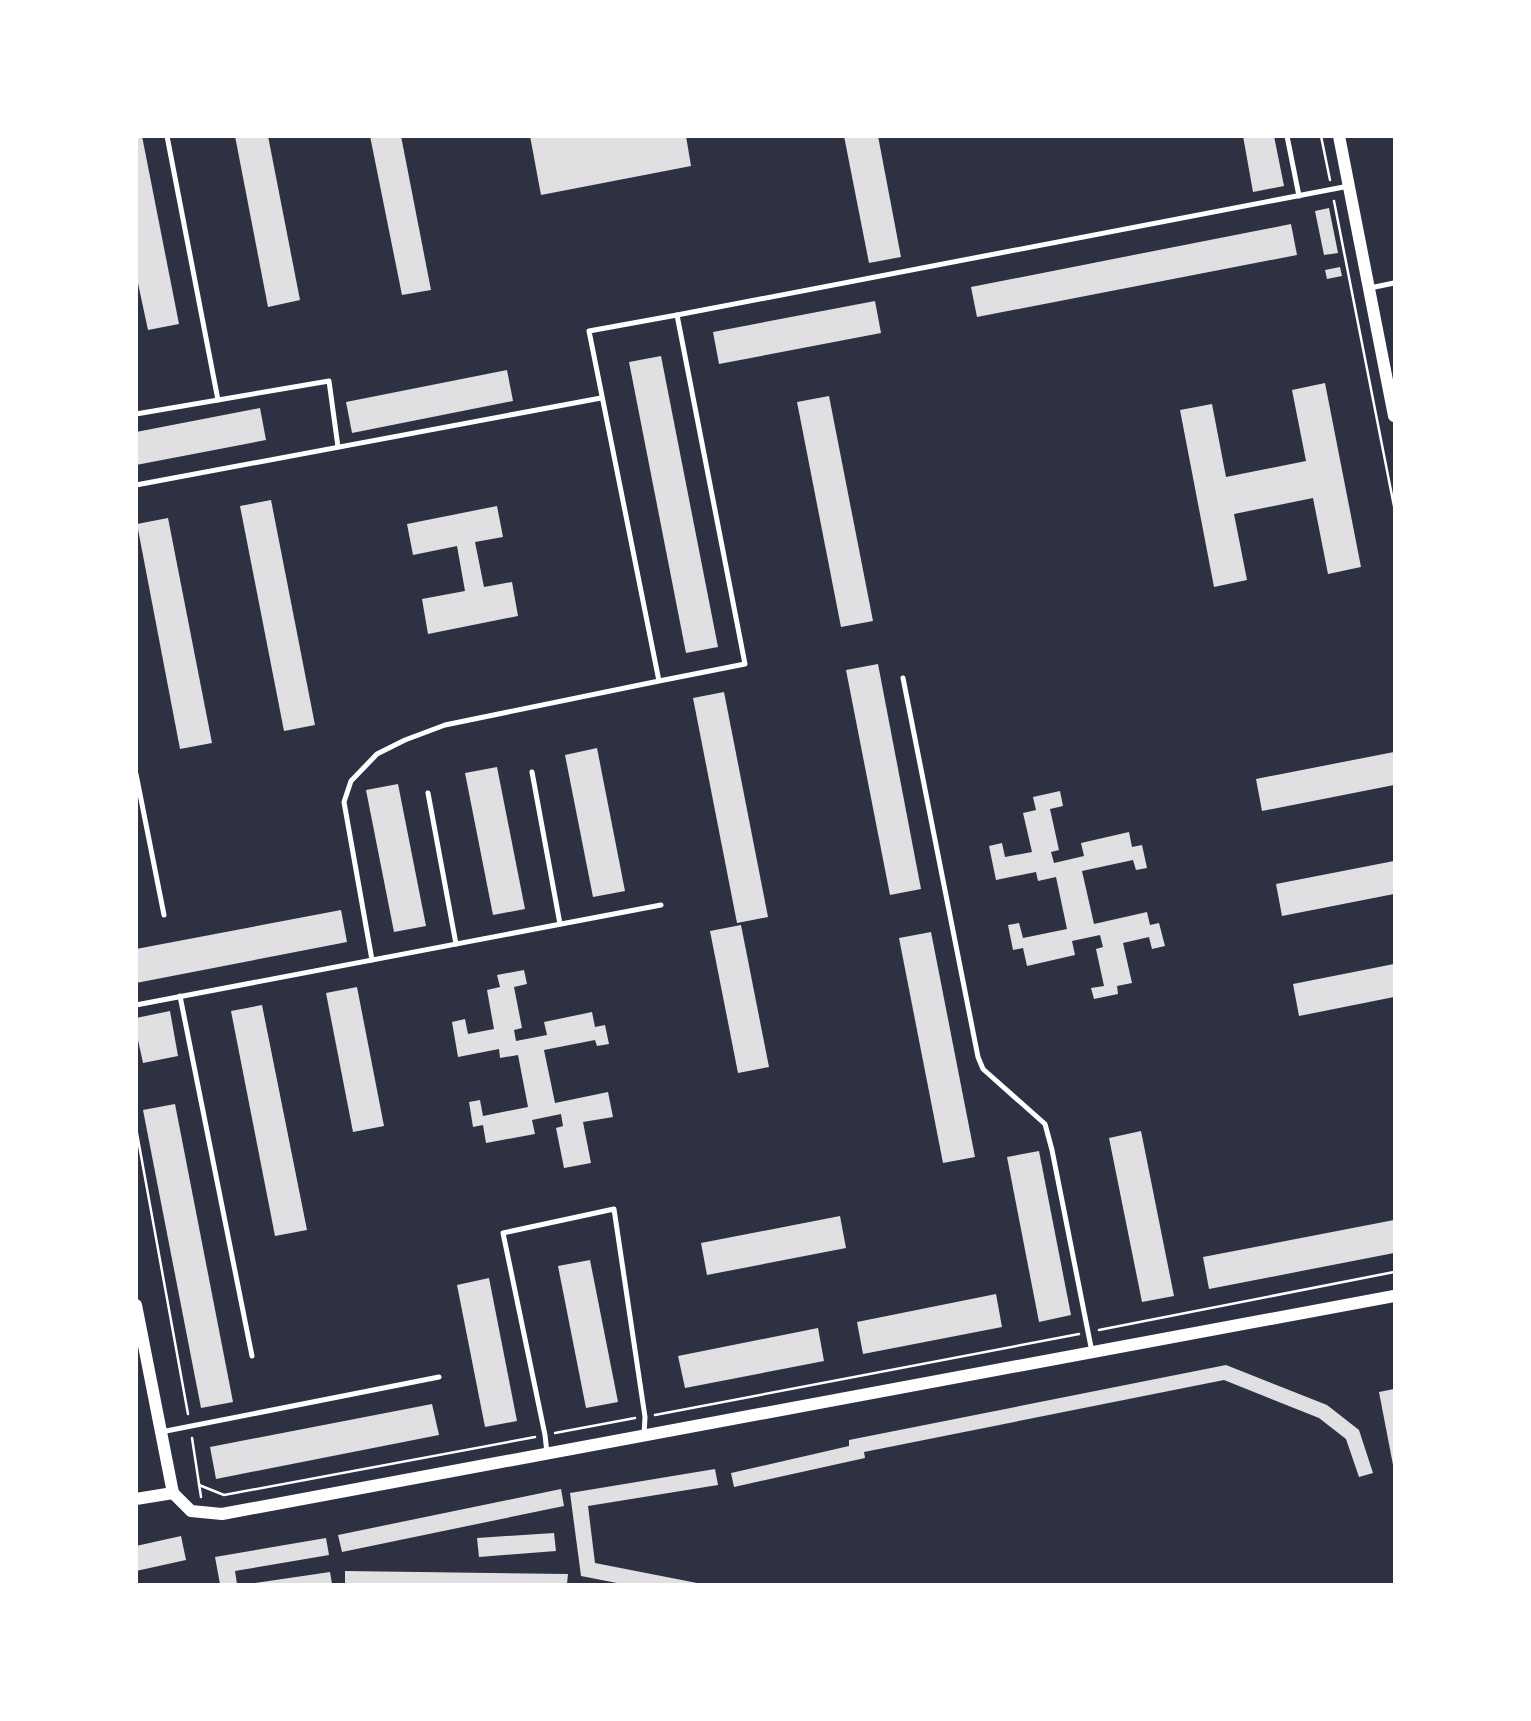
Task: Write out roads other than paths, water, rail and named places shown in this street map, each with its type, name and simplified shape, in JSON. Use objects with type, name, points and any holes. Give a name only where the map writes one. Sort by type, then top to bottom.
[{"type":"street","points":[[1339,136],[1395,416]]},
{"type":"street","points":[[136,1306],[173,1493],[191,1511],[222,1514],[1395,1296]]},
{"type":"street","points":[[136,1499],[173,1493]]},
{"type":"lane","points":[[167,136],[218,400]]},
{"type":"lane","points":[[1287,136],[1299,196]]},
{"type":"lane","points":[[659,681],[589,331],[1349,186]]},
{"type":"lane","points":[[1369,288],[1395,283]]},
{"type":"lane","points":[[372,960],[344,802],[351,781],[377,754],[446,725],[745,664],[677,315]]},
{"type":"lane","points":[[136,414],[329,381],[338,447]]},
{"type":"lane","points":[[136,485],[601,398]]},
{"type":"lane","points":[[903,678],[978,1056],[983,1069],[1045,1124],[1092,1352]]},
{"type":"lane","points":[[532,772],[559,924]]},
{"type":"lane","points":[[136,774],[164,915]]},
{"type":"lane","points":[[428,793],[456,944]]},
{"type":"lane","points":[[136,1004],[662,905]]},
{"type":"lane","points":[[180,996],[253,1356]]},
{"type":"lane","points":[[547,1453],[503,1233],[614,1209],[645,1417],[645,1435]]},
{"type":"lane","points":[[161,1432],[439,1377]]}]
